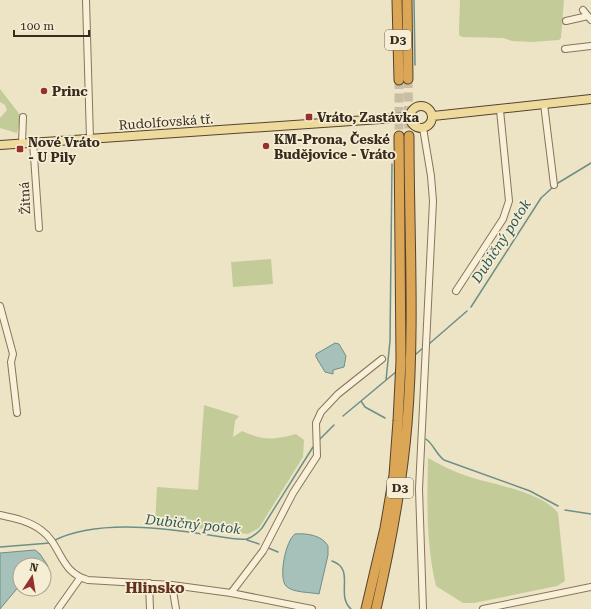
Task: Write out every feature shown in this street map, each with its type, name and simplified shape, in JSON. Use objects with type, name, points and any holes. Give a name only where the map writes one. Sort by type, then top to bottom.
[{"type":"highway","name":"D3","points":[[397,0],[399,80]]},
{"type":"highway","name":"D3","points":[[408,0],[408,79]]},
{"type":"highway","name":"D3","points":[[366,609],[385,528],[394,475],[401,361],[399,136]]},
{"type":"highway","name":"D3","points":[[376,609],[402,476],[410,366],[409,136]]},
{"type":"main road","points":[[433,116],[500,110],[591,99]]},
{"type":"main road","points":[[418,106],[426,106],[433,116],[429,125],[423,128],[412,125],[410,118],[412,110],[418,106]]},
{"type":"main road","name":"Rudolfovská tř.","points":[[0,144],[410,118]]},
{"type":"street","points":[[86,0],[90,139]]},
{"type":"street","points":[[566,21],[588,18],[583,10]]},
{"type":"street","points":[[565,48],[591,46]]},
{"type":"street","points":[[544,104],[554,184]]},
{"type":"street","points":[[456,292],[503,219],[509,201],[500,110]]},
{"type":"street","points":[[22,142],[23,117]]},
{"type":"street","points":[[422,609],[419,489],[424,356],[433,201],[431,176],[423,128]]},
{"type":"street","name":"Žitná","points":[[34,142],[39,228]]},
{"type":"street","points":[[0,306],[13,354],[11,362],[17,413]]},
{"type":"street","points":[[231,593],[246,575],[263,550],[293,493],[317,456],[316,423],[321,412],[338,394],[382,359]]},
{"type":"street","points":[[0,515],[19,520],[41,530],[52,542],[71,572],[80,578],[88,580],[172,585],[231,593],[312,609]]},
{"type":"street","points":[[58,609],[80,578]]},
{"type":"street","points":[[149,583],[150,609]]},
{"type":"street","points":[[172,585],[176,609]]},
{"type":"street","points":[[483,609],[591,587]]},
{"type":"green space","points":[[460,0],[564,0],[561,38],[559,40],[532,42],[512,41],[503,38],[462,37],[459,35]]},
{"type":"green space","points":[[0,89],[21,116],[17,133],[0,128],[0,118],[7,110],[5,105],[0,102]]},
{"type":"green space","points":[[271,259],[273,284],[233,287],[231,262]]},
{"type":"green space","points":[[204,405],[239,416],[235,421],[233,437],[242,431],[256,437],[263,438],[275,438],[296,434],[304,440],[303,457],[259,528],[248,534],[195,528],[155,526],[157,487],[198,490]]},
{"type":"green space","points":[[428,458],[467,476],[531,495],[551,506],[558,513],[565,581],[557,586],[474,603],[463,603],[436,586],[430,554],[427,506]]},
{"type":"water","points":[[335,343],[339,344],[346,356],[344,367],[333,370],[333,374],[325,372],[316,357],[316,354]]},
{"type":"water","points":[[295,534],[309,534],[318,537],[328,546],[328,555],[319,594],[293,590],[286,586],[284,581],[284,559],[289,543]]},
{"type":"water","points":[[35,550],[42,557],[12,557],[12,595],[0,609],[0,553]]},
{"type":"waterway","points":[[414,0],[415,65]]},
{"type":"waterway","name":"Dubičný potok","points":[[558,183],[591,163]]},
{"type":"waterway","points":[[386,380],[390,341],[392,164]]},
{"type":"waterway","name":"Dubičný potok","points":[[471,307],[541,198],[552,188]]},
{"type":"waterway","name":"Dubičný potok","points":[[429,344],[467,311]]},
{"type":"waterway","name":"Dubičný potok","points":[[415,355],[424,347]]},
{"type":"waterway","name":"Dubičný potok","points":[[343,416],[397,371]]},
{"type":"waterway","points":[[361,401],[365,407],[385,418]]},
{"type":"waterway","name":"Dubičný potok","points":[[319,440],[334,425]]},
{"type":"waterway","points":[[426,439],[444,460],[530,491],[558,506]]},
{"type":"waterway","name":"Dubičný potok","points":[[53,541],[69,534],[87,530],[126,527],[166,529],[237,539],[247,539],[255,535],[262,528],[313,447]]},
{"type":"waterway","points":[[565,510],[591,514]]},
{"type":"waterway","points":[[247,540],[259,544]]},
{"type":"waterway","name":"Dubičný potok","points":[[0,547],[50,543]]},
{"type":"waterway","points":[[266,547],[278,552]]},
{"type":"waterway","points":[[332,561],[339,565],[343,570],[345,597],[351,609]]},
{"type":"tunnel","points":[[408,79],[409,136]]},
{"type":"tunnel","points":[[399,80],[399,136]]},
{"type":"place","name":"Princ","points":[[44,91]]},
{"type":"place","name":"Vráto, Zastávka","points":[[309,117]]},
{"type":"place","name":"KM-Prona, České Budějovice - Vráto","points":[[266,146]]},
{"type":"place","name":"Nové Vráto - U Pily","points":[[20,149]]},
{"type":"district","name":"Hlinsko","points":[[155,588]]}]
